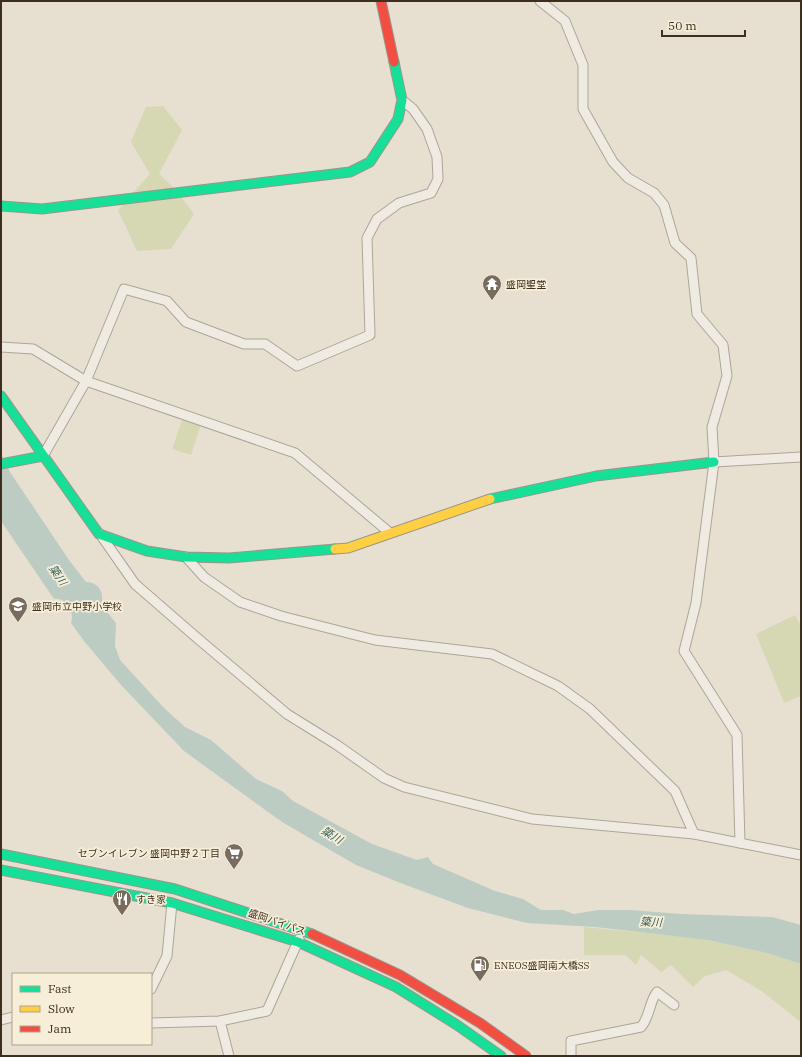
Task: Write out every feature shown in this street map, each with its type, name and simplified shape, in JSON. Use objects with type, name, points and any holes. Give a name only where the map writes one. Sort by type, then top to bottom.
[{"type":"main road","points":[[1,206],[42,209],[350,172],[370,162],[398,118],[402,100],[381,1]]},
{"type":"main road","points":[[1,396],[8,408],[99,534],[147,551],[186,557],[229,558],[316,552],[348,548],[493,498],[596,476],[714,462]]},
{"type":"main road","points":[[1,464],[43,456]]},
{"type":"main road","name":"盛岡バイパス","points":[[1,854],[175,889],[302,930],[400,975],[480,1023],[526,1056]]},
{"type":"main road","name":"盛岡バイパス","points":[[1,870],[172,903],[298,942],[396,987],[458,1025],[501,1056]]},
{"type":"street","points":[[540,1],[565,21],[583,65],[583,109],[613,162],[628,178],[654,193],[664,205],[674,243],[691,258],[697,314],[723,345],[727,376],[712,427],[714,462],[696,603],[684,651],[737,735],[740,843]]},
{"type":"street","points":[[43,456],[86,381],[124,289],[167,301],[186,322],[244,344],[265,344],[297,366],[370,334],[367,238],[377,219],[399,203],[431,193],[438,179],[437,157],[427,129],[413,109],[402,100]]},
{"type":"street","points":[[1,348],[33,349],[86,381],[295,453],[390,533]]},
{"type":"street","points":[[714,462],[801,457]]},
{"type":"street","points":[[99,534],[135,584],[191,632],[288,714],[337,745],[384,778],[423,792],[532,819],[694,834],[801,855]]},
{"type":"street","points":[[186,557],[204,577],[240,602],[254,607],[281,616],[375,640],[492,654],[558,686],[590,709],[675,791],[694,834]]},
{"type":"street","points":[[152,987],[167,956],[172,903]]},
{"type":"street","points":[[152,1023],[220,1021],[267,1011],[302,930]]},
{"type":"street","points":[[571,1056],[571,1040],[641,1027],[645,1022],[653,996],[657,992],[674,1005]]},
{"type":"street","points":[[1,1020],[12,1018]]},
{"type":"street","points":[[220,1021],[229,1056]]},
{"type":"green space","points":[[163,106],[182,130],[159,174],[176,190],[194,214],[171,249],[137,251],[118,210],[150,174],[131,142],[146,107]]},
{"type":"green space","points":[[183,418],[201,424],[191,455],[172,449]]},
{"type":"green space","points":[[795,615],[801,626],[801,696],[784,703],[756,634]]},
{"type":"green space","points":[[584,927],[709,939],[767,953],[801,964],[801,1022],[760,990],[726,970],[705,976],[693,987],[671,965],[661,972],[641,955],[636,965],[625,955],[584,955]]},
{"type":"water","name":"簗川","points":[[1,454],[10,472],[69,560],[86,582],[91,582],[100,589],[102,596],[101,605],[116,623],[115,646],[120,660],[165,709],[185,727],[211,740],[256,779],[282,791],[293,801],[372,844],[417,860],[428,857],[433,864],[495,891],[523,899],[541,910],[563,910],[574,914],[598,910],[630,910],[681,914],[772,917],[801,925],[801,964],[767,953],[709,940],[595,927],[527,923],[468,908],[356,865],[282,822],[184,751],[121,685],[84,641],[71,623],[71,610],[62,600],[54,599],[1,521]]},
{"type":"traffic: fast","points":[[1,206],[42,209],[350,172],[370,162],[398,119],[402,100],[394,62]]},
{"type":"traffic: fast","points":[[1,396],[99,534],[147,551],[186,557],[229,558],[335,549]]},
{"type":"traffic: fast","points":[[1,464],[43,456]]},
{"type":"traffic: fast","points":[[490,499],[596,476],[714,462]]},
{"type":"traffic: fast","points":[[1,854],[175,889],[312,934]]},
{"type":"traffic: fast","points":[[1,870],[172,903],[298,942],[396,987],[457,1025],[501,1056]]},
{"type":"traffic: slow","points":[[335,549],[348,548],[490,499]]},
{"type":"traffic: jam","points":[[381,1],[394,62]]},
{"type":"traffic: jam","points":[[312,934],[400,975],[480,1023],[526,1056]]},
{"type":"place","name":"盛岡聖堂","points":[[492,301]]},
{"type":"place","name":"盛岡市立中野小学校","points":[[18,623]]},
{"type":"place","name":"セブンイレブン 盛岡中野２丁目","points":[[234,870]]},
{"type":"place","name":"すき家","points":[[122,916]]},
{"type":"place","name":"ENEOS盛岡南大橋SS","points":[[480,982]]}]
